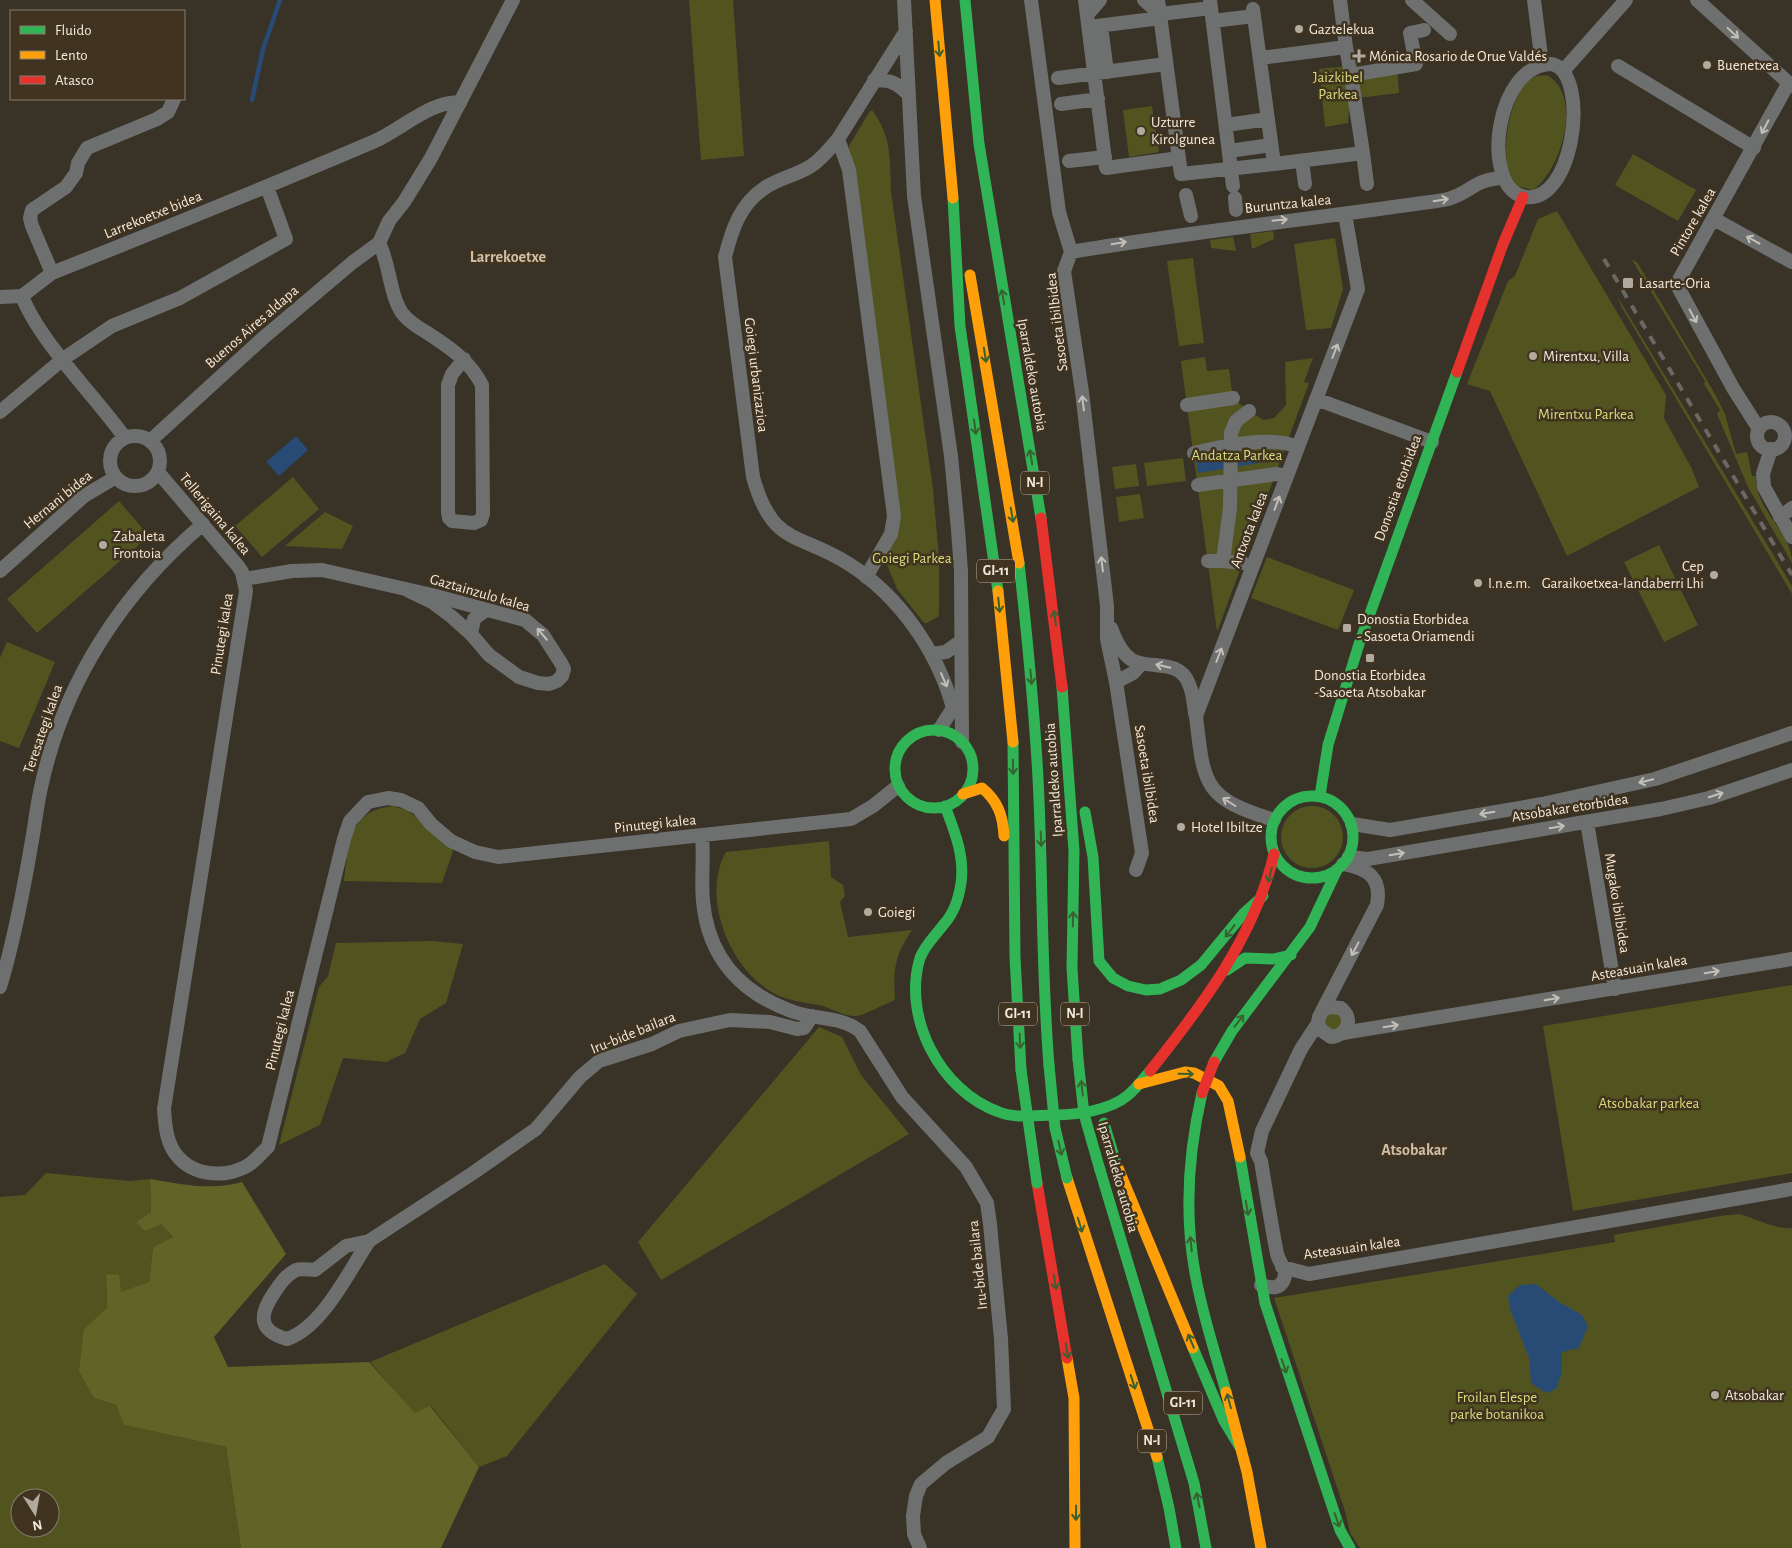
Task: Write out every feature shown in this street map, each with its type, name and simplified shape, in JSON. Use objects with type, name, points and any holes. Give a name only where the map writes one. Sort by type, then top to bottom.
[{"type":"main road","name":"N-I","points":[[935,0],[952,187],[981,330],[1016,545],[1028,643],[1038,779],[1043,903],[1044,1007],[1056,1128],[1067,1178],[1095,1272],[1150,1435],[1172,1519],[1176,1548]]},
{"type":"main road","name":"Iparraldeko autobia","points":[[965,0],[979,144],[1046,546],[1058,638],[1070,777],[1074,851],[1072,968],[1084,1114],[1194,1483],[1206,1548]]},
{"type":"main road","name":"GI-11","points":[[952,187],[960,326],[995,561],[1013,744],[1015,957],[1021,1070],[1037,1183],[1074,1398],[1076,1448],[1075,1548]]},
{"type":"main road","name":"Donostia etorbidea","points":[[1320,796],[1328,745],[1359,644],[1503,244],[1523,197]]},
{"type":"main road","points":[[1058,638],[1093,857],[1099,960],[1113,978],[1128,986],[1146,990],[1160,989],[1182,980],[1201,965],[1244,912],[1264,896]]},
{"type":"main road","points":[[963,794],[969,784],[972,762],[962,742],[952,734],[939,730],[926,730],[915,734],[906,742],[895,763],[895,775],[898,786],[905,795],[918,804],[934,808],[945,806],[963,794],[982,788],[992,796],[1003,815],[1007,931],[1015,957]]},
{"type":"main road","points":[[945,806],[961,855],[961,884],[951,916],[920,956],[914,981],[914,1008],[923,1036],[935,1058],[962,1090],[1003,1114],[1061,1116],[1114,1103],[1125,1097],[1158,1062],[1225,971],[1246,935],[1264,896],[1274,854],[1271,834],[1274,820],[1284,807],[1303,796],[1320,796],[1340,806],[1352,824],[1354,836],[1343,864],[1310,928],[1232,1030],[1214,1062],[1202,1093],[1193,1128],[1188,1216],[1196,1279],[1241,1449],[1261,1548]]},
{"type":"main road","points":[[1083,802],[1088,966]]},
{"type":"main road","points":[[1274,854],[1287,870],[1300,876],[1318,878],[1343,864]]},
{"type":"main road","points":[[1225,971],[1245,958],[1273,958],[1291,955]]},
{"type":"main road","points":[[1139,1084],[1185,1072],[1194,1073],[1219,1086],[1228,1101],[1236,1133],[1261,1285],[1282,1358],[1340,1530],[1350,1548]]},
{"type":"main road","points":[[1098,1093],[1116,1163],[1224,1421],[1241,1449]]},
{"type":"main road","name":"GI-11","points":[[1127,1263],[1181,1400]]},
{"type":"street","name":"Buenos Aires aldapa","points":[[150,441],[263,338],[353,262],[379,243],[389,221],[404,202],[431,158],[513,0]]},
{"type":"street","points":[[904,0],[907,93],[919,239],[954,493],[961,571],[962,742]]},
{"type":"street","points":[[1032,0],[1059,212],[1071,252]]},
{"type":"street","points":[[1100,0],[1091,17],[1101,73],[1098,99],[1106,168],[1178,158]]},
{"type":"street","points":[[1144,0],[1160,16]]},
{"type":"street","points":[[1158,0],[1180,174],[1363,153]]},
{"type":"street","points":[[1340,0],[1366,184]]},
{"type":"street","points":[[1412,0],[1450,34]]},
{"type":"street","points":[[1534,0],[1542,64]]},
{"type":"street","points":[[1563,71],[1626,0]]},
{"type":"street","points":[[1697,0],[1790,85]]},
{"type":"street","points":[[1091,17],[1160,16],[1211,10],[1254,13],[1274,164]]},
{"type":"street","points":[[1211,10],[1235,198]]},
{"type":"street","points":[[1351,75],[1416,64],[1410,33],[1424,30]]},
{"type":"street","name":"Goiegi urbanizazioa","points":[[906,31],[838,139],[812,166],[766,186],[740,212],[731,230],[725,258],[752,468],[759,500],[778,527],[797,540],[848,563],[900,607],[931,654],[946,682],[953,708]]},
{"type":"street","points":[[1260,58],[1346,48]]},
{"type":"street","points":[[1058,78],[1166,64]]},
{"type":"street","points":[[1542,64],[1558,66],[1563,71],[1574,106],[1573,133],[1568,155],[1551,186],[1543,193],[1523,197],[1510,189],[1504,178],[1499,148],[1506,101],[1524,75],[1542,64]]},
{"type":"street","points":[[1618,66],[1754,148]]},
{"type":"street","points":[[874,80],[890,80],[897,83],[907,93]]},
{"type":"street","name":"Pintore kalea","points":[[1759,429],[1733,388],[1678,287],[1679,280],[1790,85]]},
{"type":"street","points":[[1061,104],[1098,99]]},
{"type":"street","points":[[52,273],[32,226],[30,218],[32,210],[66,187],[76,173],[78,163],[87,148],[157,119],[168,112],[174,100]]},
{"type":"street","name":"Larrekoetxe bidea","points":[[22,296],[52,273],[267,187],[385,137],[440,104],[451,101],[460,103]]},
{"type":"street","points":[[1226,125],[1268,119]]},
{"type":"street","points":[[838,139],[849,170],[894,516],[891,534],[866,577]]},
{"type":"street","points":[[1229,151],[1271,145]]},
{"type":"street","points":[[1069,161],[1105,157]]},
{"type":"street","points":[[1302,161],[1305,184]]},
{"type":"street","name":"Buruntza kalea","points":[[1071,252],[1184,233],[1345,214],[1449,199],[1475,184],[1490,179],[1504,178]]},
{"type":"street","points":[[0,412],[63,359],[112,326],[180,298],[286,239],[267,187]]},
{"type":"street","points":[[1186,195],[1191,216]]},
{"type":"street","name":"Antxota kalea","points":[[1274,820],[1229,804],[1216,793],[1207,780],[1200,753],[1196,716],[1358,289],[1345,214]]},
{"type":"street","points":[[1714,219],[1792,262]]},
{"type":"street","points":[[379,243],[386,256],[401,311],[410,322],[464,360],[476,374],[482,385],[483,514],[481,520],[474,523],[452,521],[448,518],[448,385],[452,374],[464,360]]},
{"type":"street","name":"Sasoeta ibilbidea","points":[[1071,252],[1064,271],[1082,392],[1107,612],[1107,639],[1116,682],[1142,853],[1136,870]]},
{"type":"street","points":[[0,297],[22,296],[27,309],[63,359],[125,438],[142,437],[150,441],[159,455],[158,472]]},
{"type":"street","points":[[1187,405],[1233,398]]},
{"type":"street","points":[[1316,399],[1432,442]]},
{"type":"street","points":[[1224,561],[1230,508],[1231,433],[1236,421],[1249,411]]},
{"type":"street","points":[[1775,422],[1788,427],[1782,445],[1771,449],[1761,445],[1758,440],[1759,429],[1764,424],[1775,422]]},
{"type":"street","name":"Hernani bidea","points":[[125,438],[119,442],[111,455],[110,463],[116,477],[121,482],[134,486],[148,482],[158,472]]},
{"type":"street","points":[[1194,453],[1230,445],[1287,442],[1298,447]]},
{"type":"street","points":[[1771,449],[1763,474],[1764,487],[1786,527]]},
{"type":"street","name":"Tellerigaina kalea","points":[[158,472],[238,566],[244,579]]},
{"type":"street","points":[[1198,484],[1276,474],[1287,476]]},
{"type":"street","name":"Hernani bidea","points":[[0,571],[84,496],[116,477]]},
{"type":"street","points":[[1786,527],[1792,508]]},
{"type":"street","name":"Teresategi kalea","points":[[0,986],[19,912],[41,783],[57,729],[77,680],[102,638],[128,601],[155,569],[203,524]]},
{"type":"street","points":[[1208,561],[1243,563]]},
{"type":"street","name":"Gaztainzulo kalea","points":[[244,579],[292,571],[322,570],[432,595],[526,620],[544,635],[564,669],[562,676],[557,681],[549,684],[538,683],[520,677],[489,655],[471,634],[432,602],[409,591]]},
{"type":"street","name":"Pinutegi kalea","points":[[244,579],[245,596],[164,1109],[166,1129],[174,1150],[186,1165],[209,1174],[228,1174],[247,1166],[268,1147],[344,839],[350,821],[368,802],[388,798],[401,800],[418,808],[431,824],[451,841],[475,852],[498,857],[851,819],[873,806],[898,786]]},
{"type":"street","points":[[471,634],[474,619],[486,610]]},
{"type":"street","name":"Sasoeta ibilbidea","points":[[1107,612],[1116,642],[1130,659],[1142,664],[1156,664],[1179,671],[1189,682],[1196,716]]},
{"type":"street","points":[[931,654],[946,652],[961,641]]},
{"type":"street","points":[[939,730],[953,708],[959,689],[961,641]]},
{"type":"street","points":[[1116,682],[1133,673],[1142,664]]},
{"type":"street","name":"Atsobakar etorbidea","points":[[1352,824],[1390,830],[1542,804],[1655,779],[1792,733]]},
{"type":"street","name":"Atsobakar etorbidea","points":[[1343,864],[1662,809],[1709,798],[1792,770]]},
{"type":"street","name":"Mugako ibilbidea","points":[[1587,822],[1615,989]]},
{"type":"street","name":"Iru-bide bailara","points":[[702,836],[703,900],[707,924],[714,945],[725,965],[740,983],[761,999],[794,1012],[849,1023],[860,1031],[902,1098],[966,1167],[987,1202],[1002,1339],[1004,1409],[988,1437],[938,1468],[921,1484],[916,1496],[913,1516],[914,1534],[920,1548]]},
{"type":"street","points":[[1322,1023],[1377,905],[1380,892],[1373,877],[1362,868],[1343,864]]},
{"type":"street","name":"Asteasuain kalea","points":[[1322,1023],[1337,1036],[1343,1033],[1792,959]]},
{"type":"street","points":[[1261,1285],[1271,1288],[1279,1287],[1284,1282],[1286,1275],[1278,1256],[1261,1161],[1257,1153],[1262,1131],[1303,1047],[1333,1006],[1345,1011],[1349,1022],[1343,1033]]},
{"type":"street","name":"Iru-bide bailara","points":[[369,1241],[327,1306],[305,1329],[287,1339],[274,1336],[267,1330],[263,1321],[264,1307],[283,1280],[297,1269],[315,1270],[346,1246],[369,1241],[473,1173],[536,1129],[580,1076],[599,1061],[652,1044],[679,1031],[730,1020],[770,1022],[797,1029],[804,1028],[812,1016]]},
{"type":"street","points":[[1239,1160],[1245,1153],[1257,1153]]},
{"type":"street","name":"Asteasuain kalea","points":[[1282,1266],[1309,1274],[1792,1190]]},
{"type":"green space","points":[[689,0],[733,0],[744,156],[701,160]]},
{"type":"green space","name":"Jaizkibel Parkea","points":[[1349,66],[1349,73],[1397,67],[1399,93],[1350,99],[1348,123],[1325,127],[1319,69]]},
{"type":"green space","points":[[1547,75],[1558,85],[1564,99],[1566,115],[1564,133],[1552,167],[1533,190],[1517,186],[1508,169],[1506,159],[1507,132],[1514,104],[1527,82],[1536,76]]},
{"type":"green space","name":"Uzturre Kirolgunea","points":[[1152,106],[1159,152],[1129,157],[1123,110]]},
{"type":"green space","name":"Goiegi Parkea","points":[[870,111],[873,111],[884,131],[889,150],[891,192],[933,489],[939,558],[939,613],[938,617],[927,623],[924,623],[897,589],[882,553],[894,535],[847,154],[849,146]]},
{"type":"green space","points":[[1633,154],[1696,190],[1678,221],[1615,185]]},
{"type":"green space","name":"Mirentxu Parkea","points":[[1557,211],[1666,395],[1664,418],[1691,467],[1699,487],[1567,556],[1490,391],[1467,384],[1508,281],[1515,276],[1538,219]]},
{"type":"green space","points":[[1273,231],[1274,239],[1252,249],[1250,234]]},
{"type":"green space","points":[[1233,237],[1236,251],[1211,248],[1210,240]]},
{"type":"green space","points":[[1335,238],[1343,289],[1331,328],[1306,330],[1294,244]]},
{"type":"green space","points":[[1193,258],[1204,343],[1179,346],[1167,261]]},
{"type":"green space","points":[[1632,260],[1637,262],[1715,394],[1725,414],[1736,454],[1747,452],[1752,476],[1756,476],[1757,489],[1761,500],[1786,541],[1792,563],[1748,487],[1717,414],[1720,410],[1704,384],[1705,381]]},
{"type":"green space","points":[[1617,296],[1792,586],[1792,594],[1621,306]]},
{"type":"green space","name":"Andatza Parkea","points":[[1205,357],[1207,371],[1229,369],[1233,399],[1263,420],[1274,418],[1286,405],[1285,362],[1313,358],[1304,382],[1309,383],[1217,632],[1181,361]]},
{"type":"green space","points":[[1183,458],[1186,481],[1147,486],[1144,463]]},
{"type":"green space","points":[[1136,464],[1139,486],[1115,489],[1112,467]]},
{"type":"green space","points":[[293,477],[319,509],[262,557],[235,526]]},
{"type":"green space","points":[[1140,494],[1144,518],[1119,522],[1116,497]]},
{"type":"green space","points":[[119,501],[149,536],[37,633],[7,599]]},
{"type":"green space","points":[[325,512],[353,526],[342,549],[285,546]]},
{"type":"green space","points":[[1659,545],[1698,625],[1664,642],[1624,562]]},
{"type":"green space","points":[[1267,557],[1354,590],[1338,630],[1251,598]]},
{"type":"green space","points":[[7,642],[55,662],[19,748],[0,741],[0,658]]},
{"type":"green space","points":[[392,806],[407,810],[454,848],[442,883],[344,881],[350,842],[359,822],[366,815],[377,809]]},
{"type":"green space","points":[[1312,806],[1324,808],[1334,815],[1341,825],[1343,837],[1341,849],[1334,859],[1324,866],[1312,868],[1300,866],[1290,859],[1283,849],[1281,837],[1283,825],[1290,815],[1300,808]]},
{"type":"green space","points":[[829,841],[831,877],[843,885],[845,896],[840,902],[848,937],[912,930],[902,947],[896,963],[894,980],[895,1000],[870,1012],[856,1016],[844,1014],[823,1006],[787,999],[764,987],[749,973],[736,955],[726,935],[719,914],[716,892],[719,871],[726,852]]},
{"type":"green space","points":[[432,941],[463,944],[446,1003],[420,1019],[405,1053],[386,1062],[343,1058],[320,1125],[279,1145],[319,987],[328,976],[336,943]]},
{"type":"green space","name":"Atsobakar parkea","points":[[1792,985],[1792,1173],[1573,1211],[1543,1026]]},
{"type":"green space","points":[[1333,1012],[1339,1015],[1342,1021],[1339,1027],[1333,1030],[1327,1027],[1324,1021],[1327,1015]]},
{"type":"green space","points":[[819,1027],[842,1037],[861,1075],[909,1134],[661,1280],[638,1242]]},
{"type":"green space","points":[[46,1173],[130,1181],[150,1179],[151,1212],[136,1222],[161,1224],[173,1237],[153,1247],[149,1282],[120,1293],[106,1274],[107,1309],[84,1329],[94,1398],[116,1405],[125,1425],[226,1447],[241,1548],[0,1548],[0,1197],[25,1195]]},
{"type":"green space","name":"Froilan Elespe parke botanikoa","points":[[1739,1214],[1772,1226],[1792,1228],[1792,1548],[1360,1548],[1350,1533],[1346,1514],[1274,1298],[1615,1242],[1614,1235]]},
{"type":"green space","points":[[605,1264],[637,1294],[507,1456],[479,1467],[431,1406],[415,1414],[370,1362]]},
{"type":"shaded area","points":[[150,1179],[184,1185],[208,1186],[231,1185],[242,1182],[286,1254],[214,1337],[228,1367],[369,1362],[415,1413],[430,1406],[479,1467],[441,1548],[241,1548],[226,1447],[124,1425],[116,1405],[94,1398],[79,1371],[84,1329],[107,1308],[106,1274],[119,1275],[121,1292],[149,1282],[153,1247],[173,1237],[161,1224],[145,1231],[136,1222],[151,1212]]},
{"type":"water","points":[[296,436],[308,450],[279,476],[266,462]]},
{"type":"water","points":[[1269,451],[1271,461],[1198,473],[1196,460]]},
{"type":"water","points":[[1536,1284],[1559,1302],[1582,1315],[1588,1326],[1579,1348],[1562,1352],[1562,1372],[1556,1389],[1546,1393],[1531,1383],[1529,1358],[1510,1309],[1508,1296],[1520,1285]]},
{"type":"waterway","points":[[252,100],[263,49],[280,0]]},
{"type":"railway","points":[[1604,259],[1792,575]]},
{"type":"traffic: fast","points":[[965,0],[979,144],[1041,518]]},
{"type":"traffic: fast","points":[[953,198],[960,326],[998,591]]},
{"type":"traffic: fast","points":[[1320,796],[1328,745],[1359,644],[1457,372]]},
{"type":"traffic: fast","points":[[1019,563],[1030,670],[1038,778],[1049,1065]]},
{"type":"traffic: fast","points":[[1062,687],[1074,851],[1072,968],[1078,1059]]},
{"type":"traffic: fast","points":[[934,730],[949,733],[966,747],[970,754],[973,769],[970,784],[956,801],[949,805],[934,808],[919,805],[902,791],[898,784],[895,769],[898,754],[912,737],[919,733],[934,730]]},
{"type":"traffic: fast","points":[[1013,742],[1015,957],[1021,1070]]},
{"type":"traffic: fast","points":[[1312,796],[1328,799],[1341,808],[1350,821],[1353,837],[1350,853],[1341,866],[1328,875],[1312,878],[1296,875],[1283,866],[1274,853],[1271,837],[1274,821],[1283,808],[1296,799],[1312,796]]},
{"type":"traffic: fast","points":[[945,806],[960,853],[961,883],[951,915],[922,953],[916,981],[916,1004],[922,1027],[931,1049],[943,1070],[959,1087],[978,1102],[999,1112],[1027,1116],[1073,1114],[1093,1111],[1112,1105],[1130,1093],[1150,1071]]},
{"type":"traffic: fast","points":[[1085,812],[1093,857],[1099,961],[1113,978],[1128,986],[1146,990],[1160,989],[1181,980],[1201,965],[1244,913],[1263,896]]},
{"type":"traffic: fast","points":[[1214,1062],[1232,1031],[1310,927],[1337,870]]},
{"type":"traffic: fast","points":[[1227,970],[1245,958],[1273,959],[1291,955]]},
{"type":"traffic: fast","points":[[1078,1059],[1084,1114],[1100,1170]]},
{"type":"traffic: fast","points":[[1049,1065],[1055,1128],[1067,1178]]},
{"type":"traffic: fast","points":[[1021,1070],[1037,1183]]},
{"type":"traffic: fast","points":[[1202,1093],[1193,1139],[1191,1162],[1189,1186],[1190,1232],[1199,1293],[1226,1392]]},
{"type":"traffic: fast","points":[[1104,1123],[1116,1163]]},
{"type":"traffic: fast","points":[[1240,1157],[1265,1303],[1340,1530],[1350,1548]]},
{"type":"traffic: fast","points":[[1100,1170],[1194,1483],[1206,1548]]},
{"type":"traffic: fast","points":[[1193,1348],[1224,1421],[1241,1449]]},
{"type":"traffic: fast","points":[[1157,1457],[1176,1548]]},
{"type":"traffic: slow","points":[[935,0],[953,198]]},
{"type":"traffic: slow","points":[[970,275],[1019,563]]},
{"type":"traffic: slow","points":[[998,591],[1013,742]]},
{"type":"traffic: slow","points":[[963,794],[982,788],[992,798],[999,809],[1004,836]]},
{"type":"traffic: slow","points":[[1139,1084],[1185,1072],[1194,1073],[1219,1086],[1228,1101],[1240,1157]]},
{"type":"traffic: slow","points":[[1116,1163],[1193,1348]]},
{"type":"traffic: slow","points":[[1067,1178],[1157,1457]]},
{"type":"traffic: slow","points":[[1067,1358],[1074,1398],[1075,1548]]},
{"type":"traffic: slow","points":[[1226,1392],[1247,1472],[1261,1548]]},
{"type":"traffic: jam","points":[[1457,372],[1503,244],[1523,197]]},
{"type":"traffic: jam","points":[[1041,518],[1062,687]]},
{"type":"traffic: jam","points":[[1150,1071],[1189,1021],[1240,942],[1254,913],[1274,854]]},
{"type":"traffic: jam","points":[[1202,1093],[1214,1062]]},
{"type":"traffic: jam","points":[[1037,1183],[1067,1358]]},
{"type":"place","name":"Gaztelekua","points":[[1299,29]]},
{"type":"place","name":"Mónica Rosario de Orue Valdés","points":[[1359,56]]},
{"type":"place","name":"Buenetxea","points":[[1707,65]]},
{"type":"place","name":"Uzturre Kirolgunea","points":[[1141,131]]},
{"type":"place","name":"Lasarte-Oria","points":[[1628,283]]},
{"type":"place","name":"Mirentxu, Villa","points":[[1533,356]]},
{"type":"place","name":"Zabaleta Frontoia","points":[[103,545]]},
{"type":"place","name":"Cep Garaikoetxea-landaberri Lhi","points":[[1714,575]]},
{"type":"place","name":"I.n.e.m.","points":[[1478,583]]},
{"type":"place","name":"Donostia Etorbidea - Sasoeta Oriamendi","points":[[1347,628]]},
{"type":"place","name":"Donostia Etorbidea -Sasoeta Atsobakar","points":[[1370,658]]},
{"type":"place","name":"Hotel Ibiltze","points":[[1181,827]]},
{"type":"place","name":"Goiegi","points":[[868,912]]},
{"type":"place","name":"Atsobakar","points":[[1715,1395]]},
{"type":"district","name":"Larrekoetxe","points":[[508,257]]},
{"type":"district","name":"Atsobakar","points":[[1414,1150]]}]
